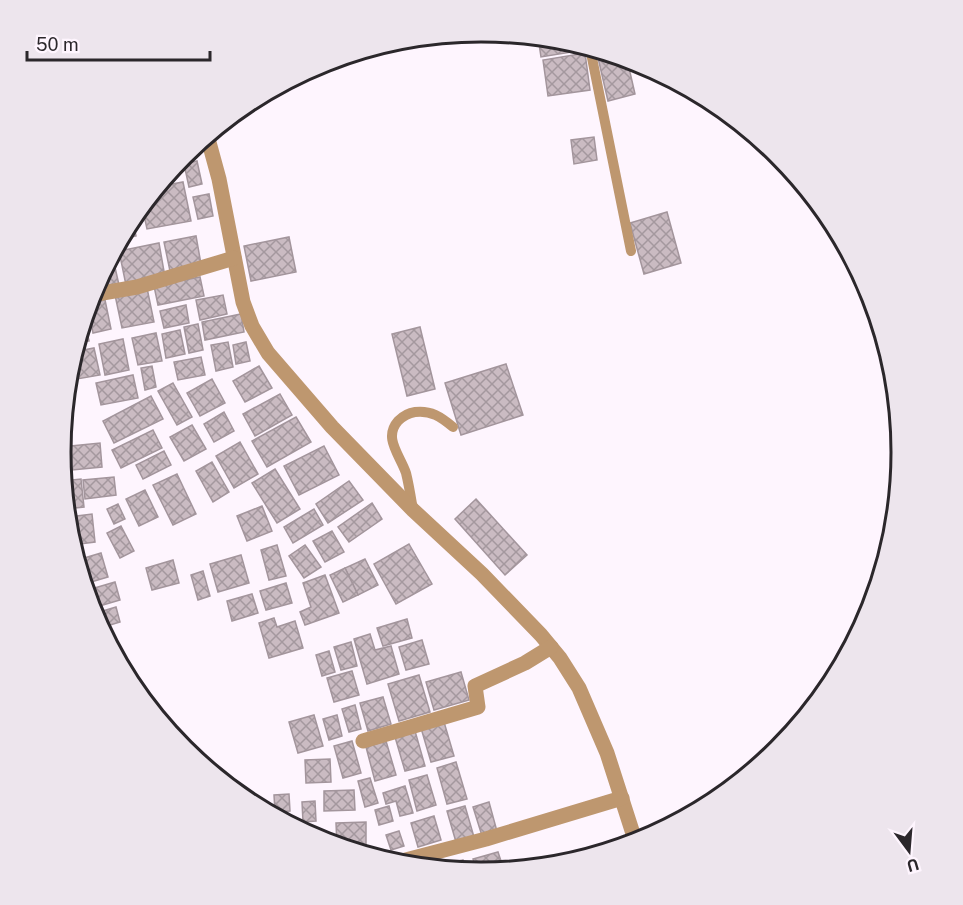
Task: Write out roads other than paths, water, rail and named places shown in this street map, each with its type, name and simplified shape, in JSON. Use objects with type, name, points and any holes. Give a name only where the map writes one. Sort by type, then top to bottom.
[{"type":"street","points":[[210,145],[219,179],[243,302],[252,326],[268,353],[332,427],[414,510],[482,574],[551,647],[579,688],[607,753],[633,834]]},
{"type":"street","points":[[103,293],[137,287],[234,258]]},
{"type":"street","points":[[363,741],[478,707],[475,686],[525,663],[551,647]]},
{"type":"street","points":[[416,857],[622,798]]},
{"type":"lane","points":[[592,57],[630,251]]},
{"type":"lane","points":[[414,510],[405,472],[393,443],[394,427],[399,419],[408,413],[418,412],[436,415],[453,427]]}]
